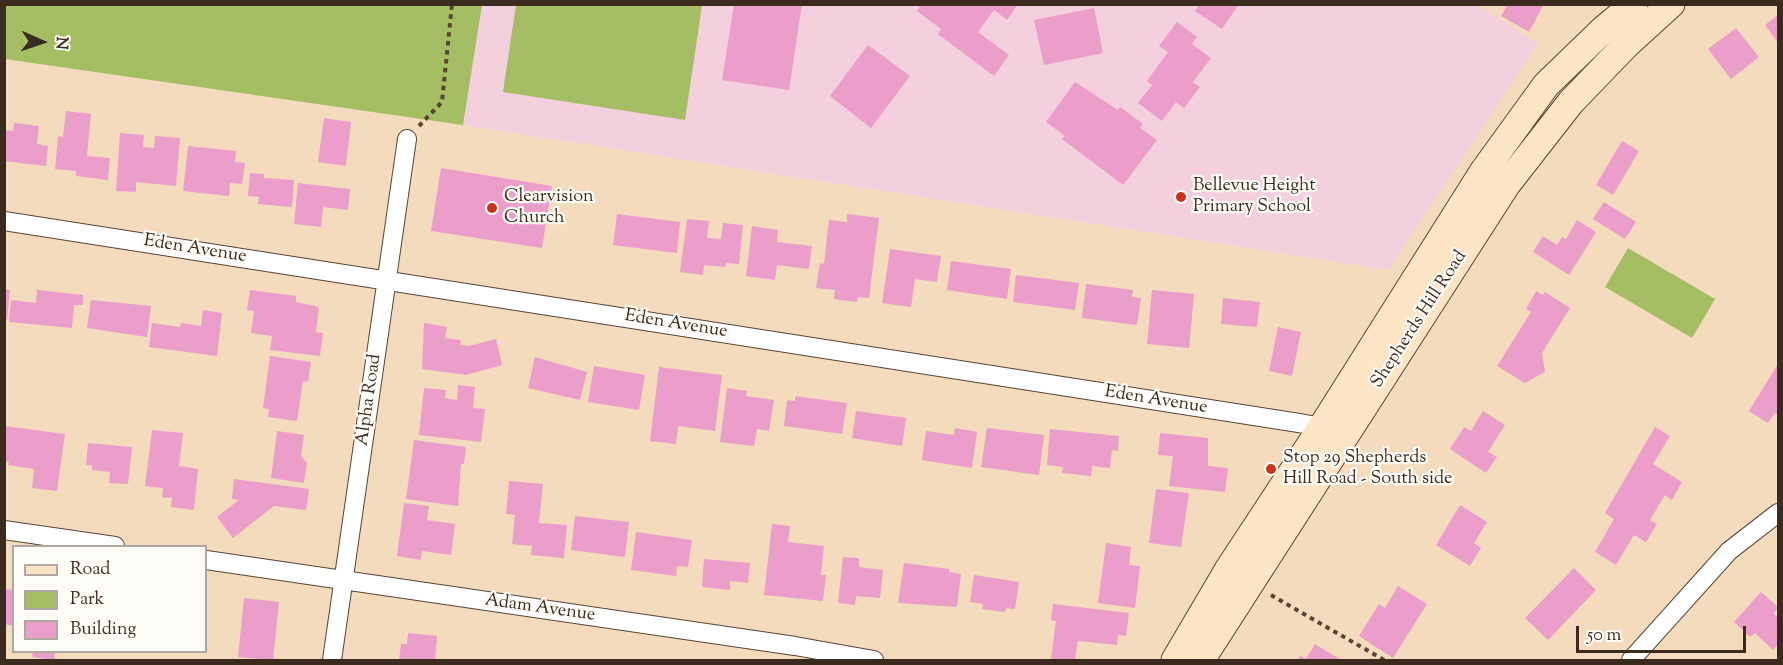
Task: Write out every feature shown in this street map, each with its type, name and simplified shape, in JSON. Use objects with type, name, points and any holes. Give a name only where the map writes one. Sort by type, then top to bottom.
[{"type":"main road","name":"Shepherds Hill Road","points":[[1201,660],[1251,584],[1332,434],[1483,172],[1546,85],[1604,29],[1634,4]]},
{"type":"main road","name":"Shepherds Hill Road","points":[[1175,660],[1228,570],[1332,434],[1508,184],[1571,102],[1627,44],[1671,4]]},
{"type":"street","name":"Alpha Road","points":[[332,660],[407,139]]},
{"type":"street","name":"Eden Avenue","points":[[4,221],[387,280],[1332,434]]},
{"type":"street","points":[[1631,660],[1729,551],[1779,513]]},
{"type":"street","points":[[4,530],[108,545]]},
{"type":"street","name":"Adam Avenue","points":[[207,560],[795,646],[874,660]]},
{"type":"path","points":[[407,139],[442,102],[452,4]]},
{"type":"path","points":[[1251,584],[1384,660]]},
{"type":"shaded area","name":"Bellevue Height Primary School","points":[[1476,4],[1538,44],[1389,270],[463,125],[482,5]]},
{"type":"green space","points":[[5,4],[482,5],[463,125],[5,59]]},
{"type":"green space","points":[[516,5],[702,5],[685,120],[503,92]]},
{"type":"green space","points":[[1628,248],[1715,299],[1692,338],[1605,287]]},
{"type":"building","points":[[734,4],[802,4],[789,90],[722,80]]},
{"type":"building","points":[[921,4],[1018,4],[1007,20],[994,10],[978,32],[1009,55],[994,76],[938,34],[941,29],[917,11]]},
{"type":"building","points":[[1200,4],[1239,4],[1222,29],[1195,11]]},
{"type":"building","points":[[1508,4],[1544,4],[1529,32],[1501,16]]},
{"type":"building","points":[[1094,8],[1103,53],[1044,65],[1034,20]]},
{"type":"building","points":[[1778,15],[1778,43],[1765,25]]},
{"type":"building","points":[[1177,22],[1197,37],[1192,44],[1211,58],[1193,82],[1200,87],[1184,108],[1176,102],[1162,121],[1138,103],[1152,85],[1147,81],[1168,52],[1159,46]]},
{"type":"building","points":[[1736,28],[1759,57],[1731,79],[1708,49]]},
{"type":"building","points":[[868,45],[910,76],[871,128],[830,96]]},
{"type":"building","points":[[1075,82],[1118,110],[1120,107],[1143,124],[1140,128],[1157,140],[1123,185],[1062,139],[1065,136],[1046,122]]},
{"type":"building","points":[[66,111],[91,114],[87,156],[110,158],[108,180],[76,176],[76,171],[55,169],[58,136],[63,137]]},
{"type":"building","points":[[324,118],[351,122],[346,166],[318,162]]},
{"type":"building","points":[[14,123],[39,126],[37,144],[48,146],[46,166],[4,161],[4,130],[13,131]]},
{"type":"building","points":[[120,133],[144,135],[143,147],[154,148],[155,136],[180,138],[176,186],[136,182],[136,192],[116,191]]},
{"type":"building","points":[[1622,141],[1639,151],[1613,195],[1596,185]]},
{"type":"building","points":[[188,146],[236,151],[235,162],[245,163],[242,184],[230,183],[229,196],[183,191]]},
{"type":"building","name":"Clearvision Church","points":[[441,168],[552,186],[542,248],[431,231]]},
{"type":"building","points":[[250,173],[264,174],[264,178],[294,180],[292,207],[258,204],[259,197],[248,196]]},
{"type":"building","points":[[298,183],[350,189],[348,210],[323,207],[321,227],[294,224]]},
{"type":"building","points":[[1604,202],[1636,222],[1625,239],[1593,219]]},
{"type":"building","points":[[617,214],[680,222],[677,253],[613,245]]},
{"type":"building","points":[[847,214],[879,218],[869,298],[858,297],[857,302],[834,299],[835,290],[816,288],[820,263],[824,264],[829,220],[847,222]]},
{"type":"building","points":[[687,219],[709,221],[707,238],[721,239],[723,223],[743,225],[739,264],[726,263],[725,267],[704,265],[703,275],[680,272]]},
{"type":"building","points":[[1577,220],[1596,232],[1569,275],[1533,252],[1543,236],[1557,245],[1562,237],[1566,239]]},
{"type":"building","points":[[752,226],[778,230],[777,242],[812,246],[809,269],[777,265],[775,280],[746,276]]},
{"type":"building","points":[[890,249],[941,256],[937,282],[915,279],[911,307],[882,303]]},
{"type":"building","points":[[951,261],[1011,269],[1007,299],[947,290]]},
{"type":"building","points":[[1016,275],[1079,283],[1075,310],[1013,302]]},
{"type":"building","points":[[1086,284],[1133,290],[1132,297],[1141,298],[1137,325],[1082,318]]},
{"type":"building","points":[[4,289],[10,290],[7,320],[4,320]]},
{"type":"building","points":[[37,290],[83,295],[83,305],[74,305],[72,328],[9,322],[11,300],[36,303]]},
{"type":"building","points":[[250,290],[296,296],[296,302],[319,307],[316,332],[323,333],[320,356],[270,350],[272,336],[251,333],[254,311],[247,310]]},
{"type":"building","points":[[1152,290],[1194,294],[1189,348],[1147,344]]},
{"type":"building","points":[[1536,291],[1543,295],[1545,292],[1570,308],[1542,353],[1545,372],[1525,383],[1497,366],[1531,312],[1526,309]]},
{"type":"building","points":[[1223,298],[1260,302],[1257,327],[1221,324]]},
{"type":"building","points":[[91,300],[151,306],[147,337],[87,328]]},
{"type":"building","points":[[203,310],[222,313],[217,356],[149,347],[152,323],[180,327],[181,323],[201,326]]},
{"type":"building","points":[[424,323],[447,327],[445,338],[461,340],[460,345],[469,346],[496,339],[502,365],[466,375],[422,369]]},
{"type":"building","points":[[1278,327],[1301,332],[1292,376],[1269,371]]},
{"type":"building","points":[[270,356],[311,362],[308,382],[303,381],[297,421],[268,417],[269,409],[263,408]]},
{"type":"building","points":[[535,357],[587,372],[580,400],[528,388]]},
{"type":"building","points":[[1778,364],[1778,415],[1775,413],[1768,423],[1749,411]]},
{"type":"building","points":[[594,366],[645,375],[639,410],[588,402]]},
{"type":"building","points":[[659,367],[722,375],[715,431],[678,426],[676,444],[650,441]]},
{"type":"building","points":[[458,385],[475,387],[473,408],[485,409],[481,442],[419,435],[424,388],[446,390],[445,398],[457,400]]},
{"type":"building","points":[[727,388],[747,391],[746,396],[774,400],[769,431],[757,429],[754,446],[720,442]]},
{"type":"building","points":[[795,396],[847,403],[842,434],[784,426],[787,400],[795,401]]},
{"type":"building","points":[[856,411],[906,418],[902,446],[852,438]]},
{"type":"building","points":[[1483,411],[1505,425],[1488,452],[1497,457],[1486,473],[1450,449],[1464,427],[1471,431]]},
{"type":"building","points":[[4,426],[65,434],[57,491],[32,488],[34,469],[8,465],[9,462],[4,461]]},
{"type":"building","points":[[1655,427],[1670,436],[1653,464],[1682,482],[1672,500],[1665,495],[1650,520],[1657,524],[1646,542],[1634,535],[1616,565],[1595,552],[1614,519],[1605,513]]},
{"type":"building","points":[[955,428],[977,432],[972,468],[922,460],[926,431],[954,435]]},
{"type":"building","points":[[987,428],[1044,435],[1039,475],[981,467]]},
{"type":"building","points":[[1050,429],[1119,436],[1118,451],[1112,450],[1110,468],[1092,466],[1091,476],[1062,473],[1063,467],[1047,465]]},
{"type":"building","points":[[152,430],[183,433],[179,466],[198,469],[194,510],[171,507],[172,498],[162,497],[163,488],[145,486]]},
{"type":"building","points":[[277,431],[304,435],[301,456],[307,463],[304,483],[271,478]]},
{"type":"building","points":[[1160,433],[1208,438],[1208,466],[1228,468],[1225,492],[1169,486],[1173,456],[1158,455]]},
{"type":"building","points":[[414,440],[466,447],[464,464],[461,464],[458,506],[406,499]]},
{"type":"building","points":[[88,443],[132,447],[128,484],[109,483],[110,472],[92,470],[92,465],[86,465]]},
{"type":"building","points":[[234,479],[309,489],[306,510],[274,506],[233,538],[217,517],[239,500],[232,499]]},
{"type":"building","points":[[509,481],[543,484],[539,523],[567,525],[564,558],[531,555],[532,546],[512,544],[515,515],[506,514]]},
{"type":"building","points":[[1156,489],[1189,493],[1181,547],[1149,543]]},
{"type":"building","points":[[404,503],[429,506],[427,520],[455,524],[451,555],[422,551],[421,560],[397,556]]},
{"type":"building","points":[[1460,505],[1487,522],[1474,543],[1481,548],[1470,566],[1436,545]]},
{"type":"building","points":[[575,516],[629,522],[625,557],[571,550]]},
{"type":"building","points":[[772,524],[790,526],[788,542],[824,546],[821,575],[826,575],[823,601],[764,595]]},
{"type":"building","points":[[636,532],[692,540],[688,567],[677,566],[676,576],[631,570]]},
{"type":"building","points":[[1106,543],[1131,547],[1129,565],[1140,566],[1135,608],[1098,603]]},
{"type":"building","points":[[843,557],[859,558],[859,567],[883,570],[880,598],[856,596],[855,605],[838,603]]},
{"type":"building","points":[[704,559],[750,563],[748,583],[730,581],[730,590],[702,587]]},
{"type":"building","points":[[904,563],[949,569],[949,572],[961,574],[957,607],[898,603]]},
{"type":"building","points":[[1574,568],[1596,590],[1548,640],[1525,618]]},
{"type":"building","points":[[974,575],[1019,582],[1015,609],[1006,608],[1005,612],[982,609],[983,604],[970,602]]},
{"type":"building","points":[[1398,586],[1427,604],[1393,658],[1359,636],[1379,604],[1385,608]]},
{"type":"building","points":[[4,589],[12,590],[12,626],[4,624]]},
{"type":"building","points":[[1761,592],[1778,607],[1774,614],[1778,618],[1778,644],[1773,650],[1755,633],[1750,637],[1734,622]]},
{"type":"building","points":[[244,598],[279,602],[273,660],[238,657]]},
{"type":"building","points":[[1053,604],[1129,613],[1126,636],[1118,635],[1117,645],[1078,641],[1075,660],[1051,659],[1056,621],[1051,620]]},
{"type":"building","points":[[408,633],[437,636],[435,660],[399,660],[401,644],[407,644]]},
{"type":"building","points":[[1315,644],[1341,660],[1298,660],[1300,656],[1306,659]]},
{"type":"building","points":[[33,653],[55,653],[54,660],[32,657]]},
{"type":"place","name":"Bellevue Height Primary School","points":[[1181,197]]},
{"type":"place","name":"Clearvision Church","points":[[492,208]]},
{"type":"place","name":"Stop 29 Shepherds Hill Road - South side","points":[[1271,469]]}]
